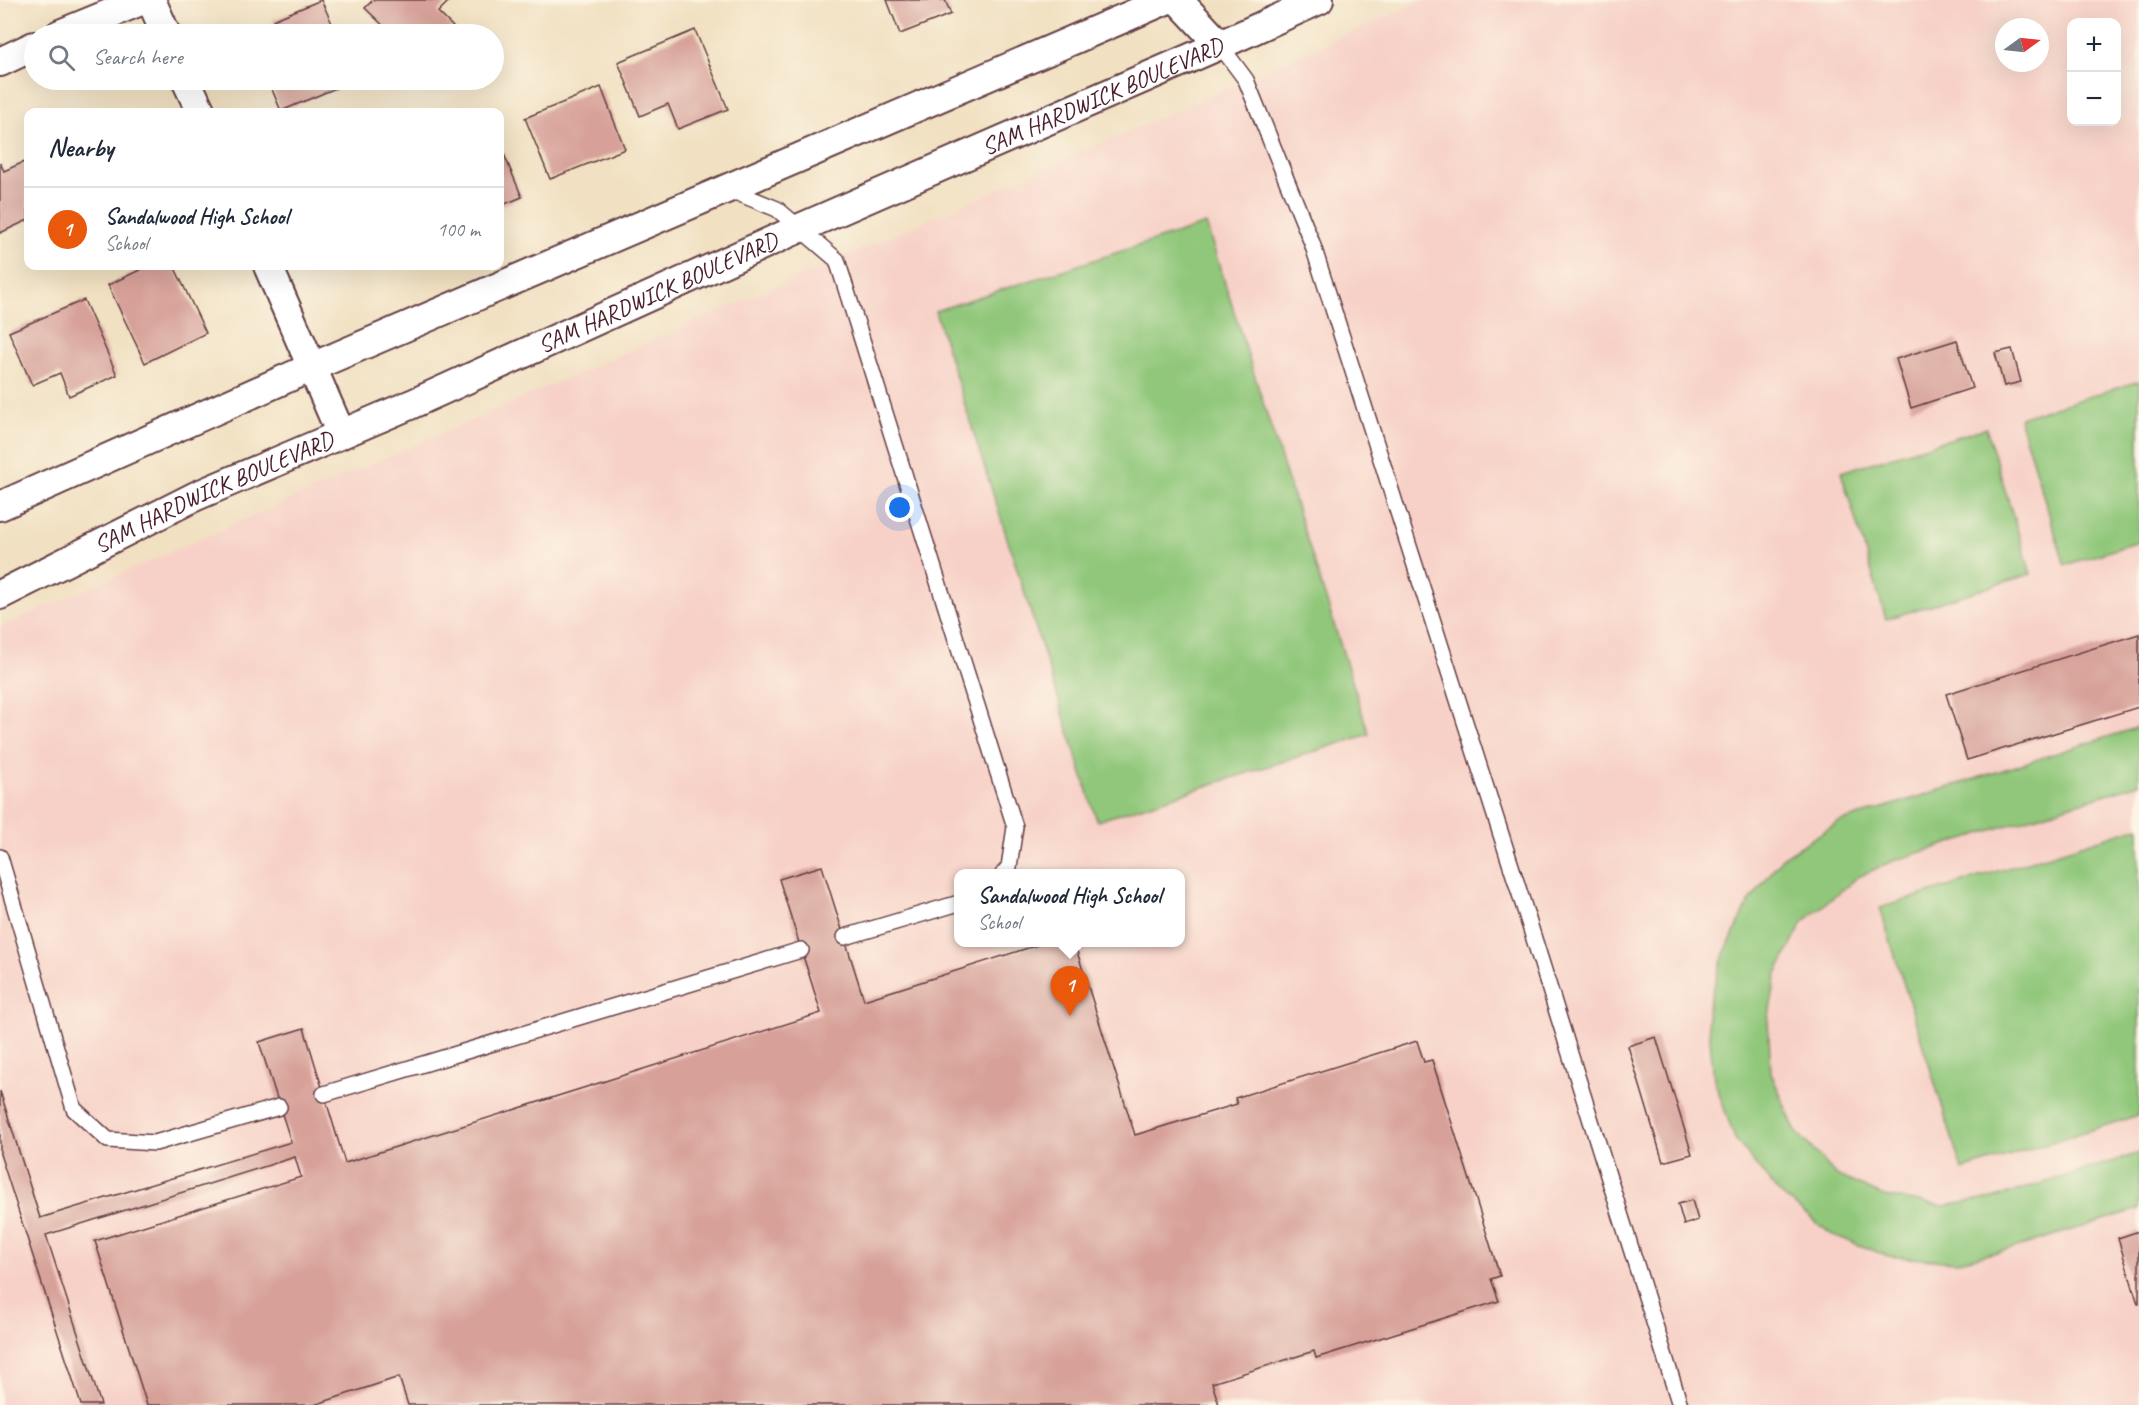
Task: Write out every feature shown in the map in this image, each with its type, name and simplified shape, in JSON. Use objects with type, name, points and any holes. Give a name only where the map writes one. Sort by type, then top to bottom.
[{"type":"street","points":[[84,24],[143,0]]},
{"type":"street","points":[[151,0],[162,24]]},
{"type":"street","points":[[0,506],[312,367],[1166,0]]},
{"type":"street","points":[[1178,0],[1220,45]]},
{"type":"street","name":"SAM HARDWICK BOULEVARD","points":[[0,595],[196,496],[412,404],[800,228],[1319,0]]},
{"type":"street","points":[[0,62],[24,51]]},
{"type":"street","points":[[191,90],[199,108]]},
{"type":"street","points":[[269,270],[341,434]]},
{"type":"lane","points":[[1220,45],[1246,80],[1312,243],[1680,1405]]},
{"type":"lane","points":[[728,189],[777,209],[837,260],[1015,827],[1007,869]]},
{"type":"lane","points":[[0,857],[74,1109],[108,1140],[155,1143],[279,1107]]},
{"type":"lane","points":[[845,937],[954,904]]},
{"type":"lane","points":[[324,1094],[801,950]]},
{"type":"shaded area","points":[[1423,0],[2139,0],[2139,1405],[0,1405],[0,627],[1246,80]]},
{"type":"green space","points":[[1206,224],[1369,734],[1097,821],[935,311]]},
{"type":"green space","points":[[2139,381],[2139,542],[2065,565],[2019,418]]},
{"type":"green space","points":[[1986,428],[2031,574],[1886,619],[1841,472]]},
{"type":"green space","points":[[2139,727],[2139,784],[1890,862],[1858,877],[1803,922],[1777,973],[1768,1020],[1771,1073],[1795,1130],[1836,1175],[1884,1196],[1943,1206],[1995,1198],[2139,1153],[2139,1209],[2014,1248],[1955,1262],[1888,1256],[1831,1234],[1776,1190],[1735,1139],[1714,1079],[1707,1010],[1724,954],[1749,902],[1782,858],[1839,822]]},
{"type":"green space","points":[[2139,827],[2139,1115],[1962,1170],[1880,908]]},
{"type":"building","points":[[321,0],[332,24],[275,24],[273,20]]},
{"type":"building","points":[[373,0],[450,0],[438,12],[450,24],[382,24],[365,8]]},
{"type":"building","points":[[887,0],[945,0],[951,14],[900,34]]},
{"type":"building","points":[[695,30],[728,109],[678,129],[668,104],[640,116],[618,62]]},
{"type":"building","points":[[601,87],[625,149],[550,179],[525,118]]},
{"type":"building","points":[[272,90],[331,90],[288,108],[280,108]]},
{"type":"building","points":[[504,154],[522,197],[504,204]]},
{"type":"building","points":[[24,162],[24,222],[0,233],[0,163],[4,171]]},
{"type":"building","points":[[140,270],[176,270],[206,333],[145,363],[108,285]]},
{"type":"building","points":[[84,300],[117,375],[69,396],[60,373],[32,385],[9,332]]},
{"type":"building","points":[[1957,340],[1972,388],[1911,408],[1896,359]]},
{"type":"building","points":[[2012,349],[2021,382],[2004,386],[1995,353]]},
{"type":"building","points":[[2139,634],[2139,707],[1967,760],[1946,694]]},
{"type":"building","points":[[822,866],[864,1000],[1031,947],[1076,947],[1135,1135],[1237,1104],[1235,1098],[1417,1041],[1424,1062],[1432,1060],[1500,1276],[1491,1279],[1499,1301],[1316,1358],[1314,1351],[1212,1383],[1219,1405],[408,1405],[399,1377],[314,1405],[147,1405],[95,1241],[301,1177],[295,1157],[46,1235],[101,1405],[81,1405],[0,1154],[0,1091],[40,1218],[291,1142],[259,1042],[304,1028],[345,1163],[821,1013],[779,879]]},
{"type":"building","points":[[1656,1037],[1692,1154],[1663,1162],[1628,1046]]},
{"type":"building","points":[[1692,1200],[1698,1220],[1684,1225],[1678,1204]]},
{"type":"building","points":[[2139,1231],[2139,1304],[2138,1304],[2118,1238]]},
{"type":"place","name":"Sandalwood High School","points":[[1070,1016]]}]
